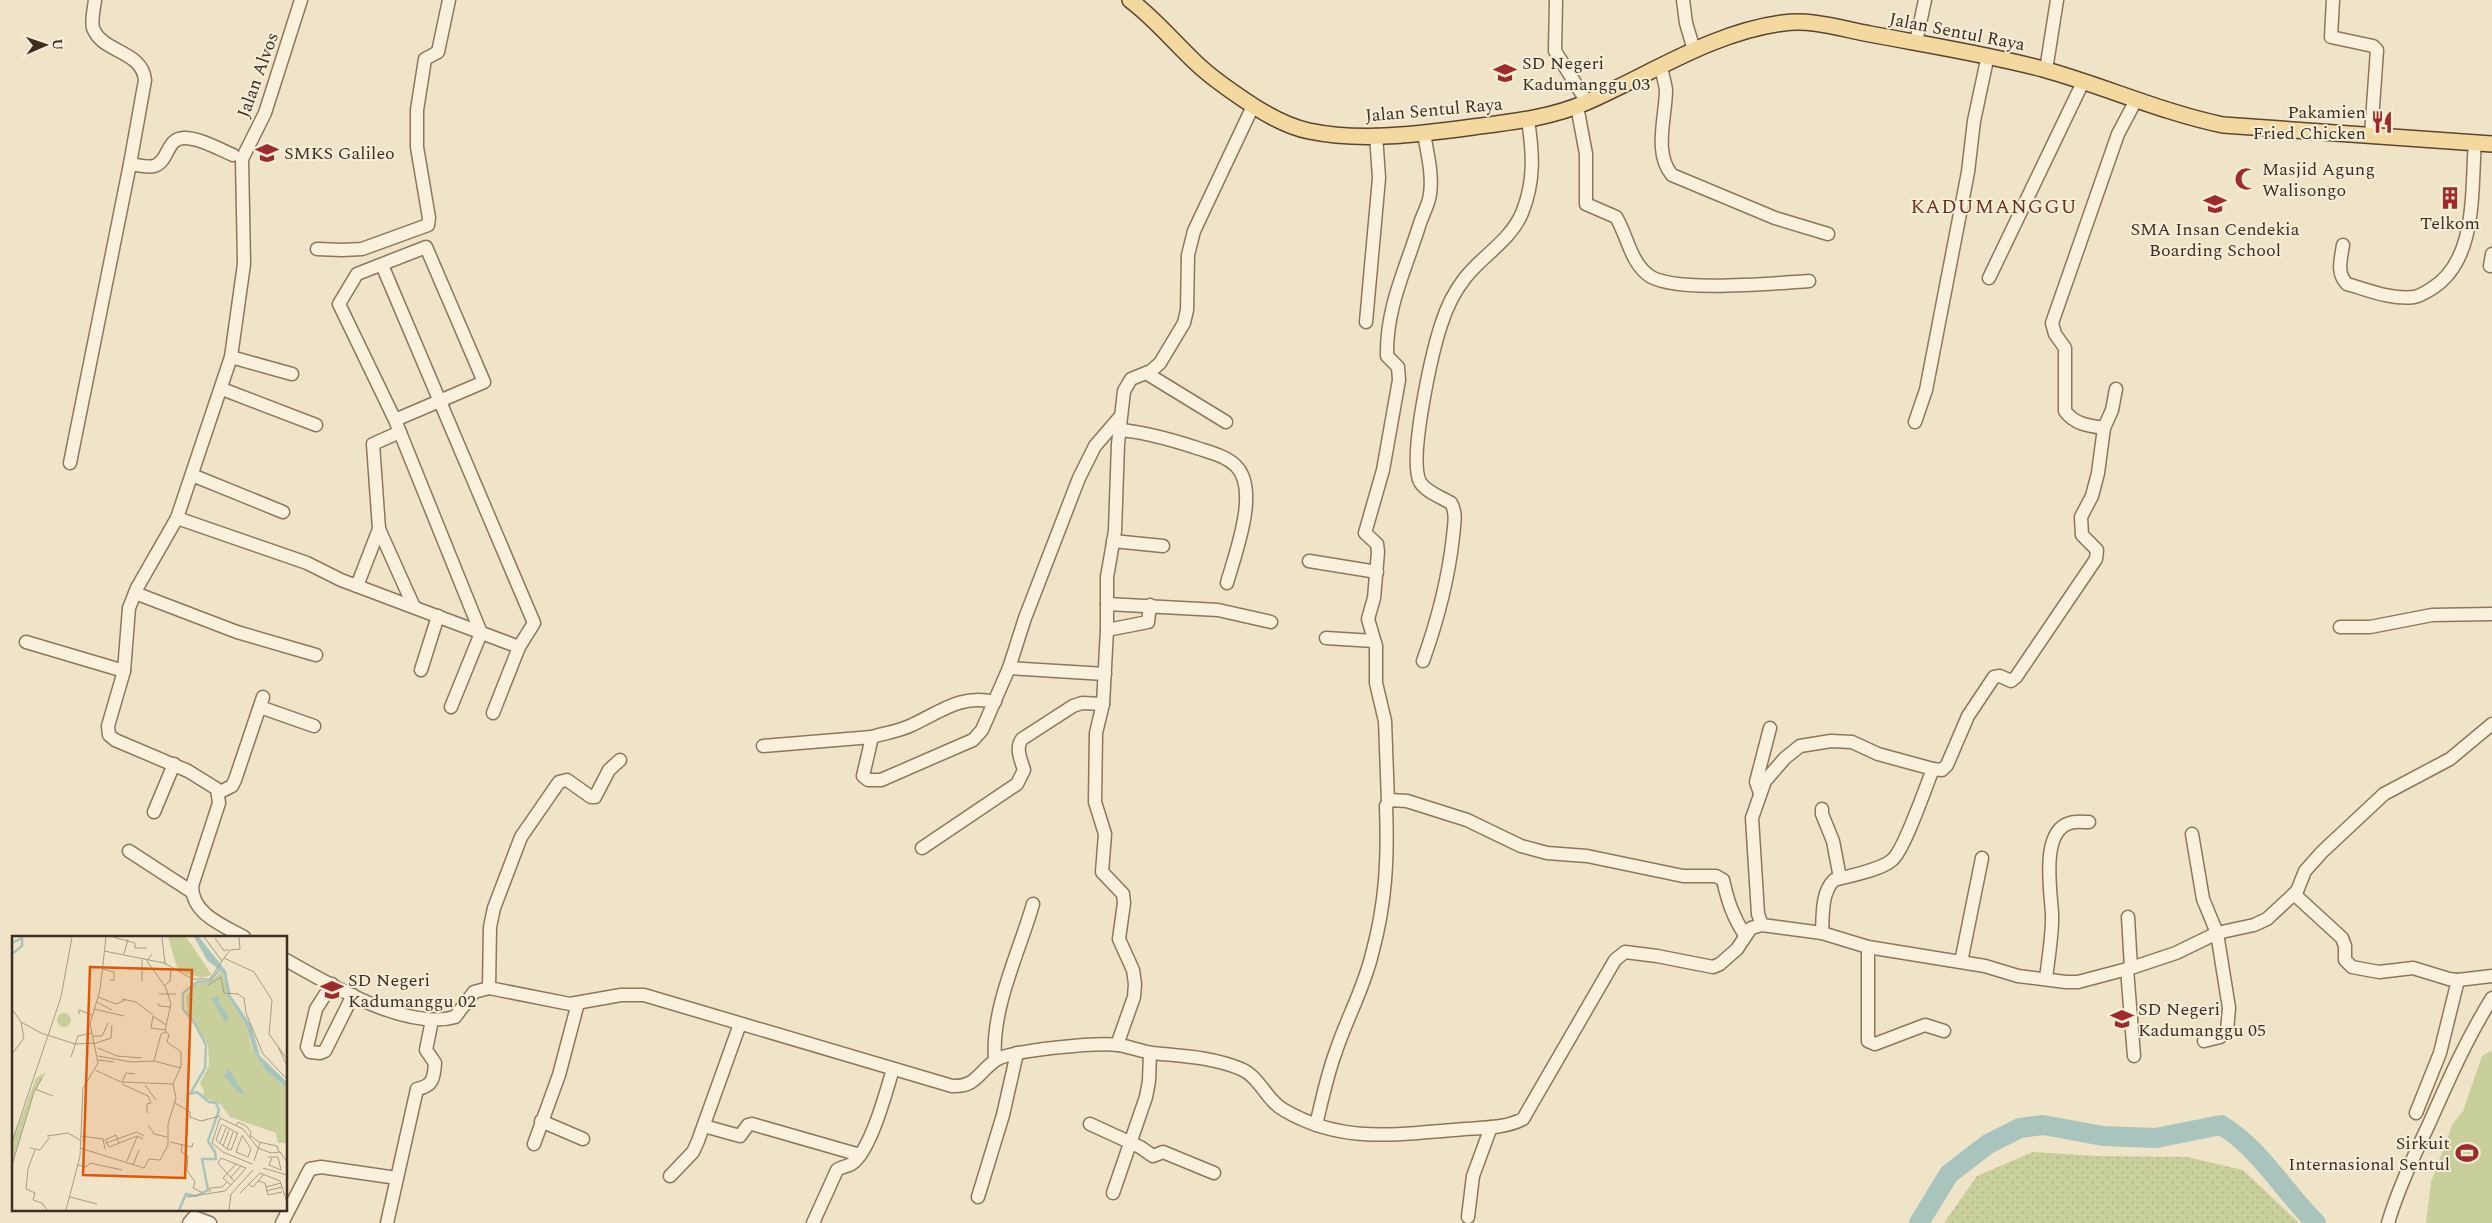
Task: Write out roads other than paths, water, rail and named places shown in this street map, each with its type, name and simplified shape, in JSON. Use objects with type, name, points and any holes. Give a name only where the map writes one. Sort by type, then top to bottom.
[{"type":"main road","name":"Jalan Sentul Raya","points":[[1130,0],[1149,13],[1196,63],[1253,106],[1279,120],[1307,131],[1343,135],[1424,133],[1528,120],[1582,104],[1694,50],[1729,37],[1783,23],[1802,22],[1844,27],[1867,34],[1988,55],[2046,70],[2191,118],[2223,125],[2492,144]]},
{"type":"street","points":[[70,462],[145,80],[138,62],[99,37],[92,23],[95,0]]},
{"type":"street","name":"Jalan Alvos","points":[[237,157],[265,113],[301,0]]},
{"type":"street","points":[[317,249],[362,249],[428,225],[429,218],[424,198],[417,147],[417,110],[425,59],[438,52],[449,0]]},
{"type":"street","points":[[1556,0],[1555,51],[1582,104],[1586,154],[1586,204],[1616,217],[1637,262],[1646,274],[1655,280],[1667,283],[1731,284],[1809,281]]},
{"type":"street","points":[[1683,0],[1686,24],[1694,50]]},
{"type":"street","points":[[1916,42],[1925,0]]},
{"type":"street","points":[[2046,70],[2057,16],[2057,0]]},
{"type":"street","points":[[2333,0],[2331,37],[2373,46],[2377,50],[2372,135]]},
{"type":"street","points":[[1915,422],[1925,396],[1968,172],[1974,121],[1988,55]]},
{"type":"street","points":[[1661,66],[1666,88],[1662,147],[1666,168],[1672,175],[1775,218],[1828,234]]},
{"type":"street","points":[[1989,278],[2083,82]]},
{"type":"street","points":[[2104,428],[2079,423],[2064,411],[2064,348],[2055,334],[2052,323],[2118,134],[2136,100]]},
{"type":"street","points":[[1118,1045],[1134,997],[1135,984],[1133,970],[1118,939],[1124,902],[1123,894],[1105,877],[1102,869],[1105,834],[1096,802],[1095,790],[1096,733],[1103,704],[1105,674],[1107,568],[1117,515],[1120,423],[1126,385],[1134,377],[1146,373],[1160,363],[1184,323],[1187,310],[1188,255],[1194,232],[1253,106]]},
{"type":"street","points":[[1423,661],[1442,608],[1450,566],[1455,514],[1451,503],[1425,489],[1419,476],[1417,454],[1420,425],[1433,355],[1448,306],[1464,278],[1508,236],[1521,214],[1531,186],[1533,168],[1528,120]]},
{"type":"street","points":[[1316,1125],[1325,1085],[1336,1050],[1362,989],[1373,954],[1387,878],[1386,806],[1388,802],[1385,721],[1376,683],[1377,661],[1368,619],[1374,598],[1377,572],[1377,544],[1365,533],[1383,470],[1399,380],[1398,367],[1387,356],[1388,322],[1395,292],[1410,257],[1430,195],[1431,177],[1424,133]]},
{"type":"street","points":[[1366,322],[1379,178],[1376,135]]},
{"type":"street","points":[[130,164],[152,166],[158,164],[172,142],[182,138],[192,139],[237,157],[244,264],[231,357],[222,389],[177,518],[135,592],[127,620],[124,671],[108,726],[109,735],[115,740],[174,764],[199,777],[214,787],[218,793],[219,802],[192,886],[192,892],[196,904],[202,911],[242,936]]},
{"type":"street","points":[[2343,245],[2340,272],[2342,279],[2347,284],[2396,296],[2416,297],[2441,283],[2459,258],[2465,242],[2469,223],[2475,142]]},
{"type":"street","points":[[414,607],[379,529],[373,444],[397,426],[440,401],[484,382],[426,247],[357,274],[339,304],[397,426],[482,633],[451,707]]},
{"type":"street","points":[[382,265],[534,623],[519,647],[493,713]]},
{"type":"street","points":[[231,357],[292,374]]},
{"type":"street","points":[[1146,373],[1226,422]]},
{"type":"street","points":[[222,389],[316,425]]},
{"type":"street","points":[[1762,925],[1758,914],[1752,818],[1765,781],[1774,769],[1800,746],[1831,741],[1852,742],[1878,754],[1942,770],[1947,765],[1968,716],[1994,677],[2000,676],[2011,681],[2016,677],[2096,560],[2097,550],[2082,535],[2081,517],[2088,504],[2098,473],[2104,428],[2116,389]]},
{"type":"street","points":[[1120,423],[1220,456],[1236,466],[1245,485],[1246,499],[1243,525],[1226,583]]},
{"type":"street","points":[[872,736],[863,776],[868,780],[881,780],[973,740],[982,730],[1009,668],[1025,618],[1079,478],[1095,446],[1120,423]]},
{"type":"street","points":[[192,475],[282,512]]},
{"type":"street","points":[[177,518],[307,563],[357,586],[519,647]]},
{"type":"street","points":[[357,586],[379,529]]},
{"type":"street","points":[[1113,541],[1163,546]]},
{"type":"street","points":[[1309,561],[1377,572]]},
{"type":"street","points":[[135,592],[237,632],[316,655]]},
{"type":"street","points":[[1107,604],[1150,604],[1218,610],[1271,622]]},
{"type":"street","points":[[1107,630],[1148,622],[1150,604]]},
{"type":"street","points":[[2340,627],[2370,628],[2402,619],[2457,614],[2492,614]]},
{"type":"street","points":[[420,670],[438,616]]},
{"type":"street","points":[[1326,638],[1374,640]]},
{"type":"street","points":[[26,642],[124,671]]},
{"type":"street","points":[[1009,668],[1105,674]]},
{"type":"street","points":[[763,746],[872,736],[911,726],[937,711],[972,699],[995,702]]},
{"type":"street","points":[[218,793],[232,786],[235,780],[262,702],[314,726]]},
{"type":"street","points":[[922,848],[1017,784],[1024,770],[1018,749],[1018,744],[1022,739],[1073,706],[1082,703],[1103,704]]},
{"type":"street","points":[[288,961],[353,995],[394,1011],[432,1020],[456,1016],[474,992],[489,988],[563,1003],[578,1003],[621,995],[644,995],[952,1086],[970,1083],[995,1060],[1017,1054],[1101,1044],[1118,1045],[1150,1053],[1197,1056],[1240,1069],[1256,1078],[1276,1104],[1284,1110],[1316,1125],[1340,1132],[1372,1136],[1511,1125],[1523,1119],[1527,1114],[1575,1026],[1620,955],[1635,952],[1713,967],[1720,964],[1737,949],[1745,935],[1752,928],[1762,925],[1822,933],[1868,947],[1985,966],[2018,976],[2078,982],[2176,953],[2217,933],[2260,923],[2267,919],[2294,894],[2305,871],[2384,794],[2450,759],[2492,724]]},
{"type":"street","points":[[1760,794],[1756,782],[1770,728]]},
{"type":"street","points":[[489,988],[490,927],[494,908],[521,837],[558,782],[567,780],[591,797],[595,797],[609,770],[620,760]]},
{"type":"street","points":[[154,812],[174,764]]},
{"type":"street","points":[[1822,933],[1824,904],[1828,890],[1834,880],[1883,866],[1893,860],[1907,834],[1933,769]]},
{"type":"street","points":[[1388,802],[1395,799],[1408,801],[1467,820],[1521,846],[1547,852],[1586,856],[1683,876],[1716,876],[1723,880],[1727,902],[1734,918],[1745,935]]},
{"type":"street","points":[[1822,809],[1822,814],[1834,845],[1840,878]]},
{"type":"street","points":[[2046,979],[2052,916],[2049,869],[2053,838],[2058,831],[2070,822],[2089,822]]},
{"type":"street","points":[[2192,834],[2203,899],[2217,933],[2229,1023],[2227,1031],[2220,1037],[2204,1041]]},
{"type":"street","points":[[129,851],[192,892]]},
{"type":"street","points":[[1961,962],[1982,858]]},
{"type":"street","points":[[2294,894],[2342,938],[2345,946],[2345,960],[2352,967],[2379,972],[2413,968],[2458,980],[2492,976]]},
{"type":"street","points":[[995,1060],[996,1030],[1004,995],[1033,904]]},
{"type":"street","points":[[2128,917],[2134,1056]]},
{"type":"street","points":[[1868,947],[1868,1040],[1875,1044],[1925,1025],[1944,1031]]},
{"type":"street","points":[[2416,1113],[2440,1053],[2458,980]]},
{"type":"street","points":[[332,984],[316,1009],[307,1047],[310,1052],[320,1053],[325,1051],[353,995]]},
{"type":"street","points":[[2388,1223],[2406,1175],[2446,1085],[2471,1032],[2492,998]]},
{"type":"street","points":[[534,1144],[541,1121],[560,1075],[578,1003]]},
{"type":"street","points":[[388,1223],[417,1089],[428,1087],[432,1082],[434,1074],[435,1063],[426,1050],[432,1020]]},
{"type":"street","points":[[670,1176],[693,1152],[740,1024]]},
{"type":"street","points":[[1113,1193],[1129,1141],[1138,1122],[1149,1081],[1150,1053]]},
{"type":"street","points":[[978,1197],[1003,1115],[1017,1054]]},
{"type":"street","points":[[813,1223],[837,1170],[854,1163],[860,1155],[881,1109],[893,1069]]},
{"type":"street","points":[[541,1121],[582,1139]]},
{"type":"street","points":[[704,1126],[740,1136],[748,1125],[752,1124],[860,1155]]},
{"type":"street","points":[[1090,1124],[1129,1141],[1153,1156],[1163,1152],[1214,1173]]},
{"type":"street","points":[[1468,1217],[1474,1176],[1491,1127]]},
{"type":"street","points":[[282,1223],[307,1172],[315,1168],[397,1178]]},
{"type":"street","points":[[189,1223],[194,1217],[210,1223]]},
{"type":"waterway","points":[[1919,1223],[1949,1174],[1988,1144],[2020,1128],[2043,1125],[2103,1136],[2156,1138],[2221,1125],[2260,1158],[2316,1223]]},
{"type":"place","name":"SD Negeri Kadumanggu 03","points":[[1505,73]]},
{"type":"place","name":"Pakamien Fried Chicken","points":[[2382,122]]},
{"type":"place","name":"SMKS Galileo","points":[[267,153]]},
{"type":"place","name":"Masjid Agung Walisongo","points":[[2246,179]]},
{"type":"place","name":"Telkom","points":[[2450,198]]},
{"type":"place","name":"SMA Insan Cendekia Boarding School","points":[[2215,204]]},
{"type":"place","name":"SD Negeri Kadumanggu 02","points":[[332,990]]},
{"type":"place","name":"SD Negeri Kadumanggu 05","points":[[2122,1019]]},
{"type":"place","name":"Sirkuit Internasional Sentul","points":[[2467,1153]]},
{"type":"district","name":"KADUMANGGU","points":[[1994,207]]}]
